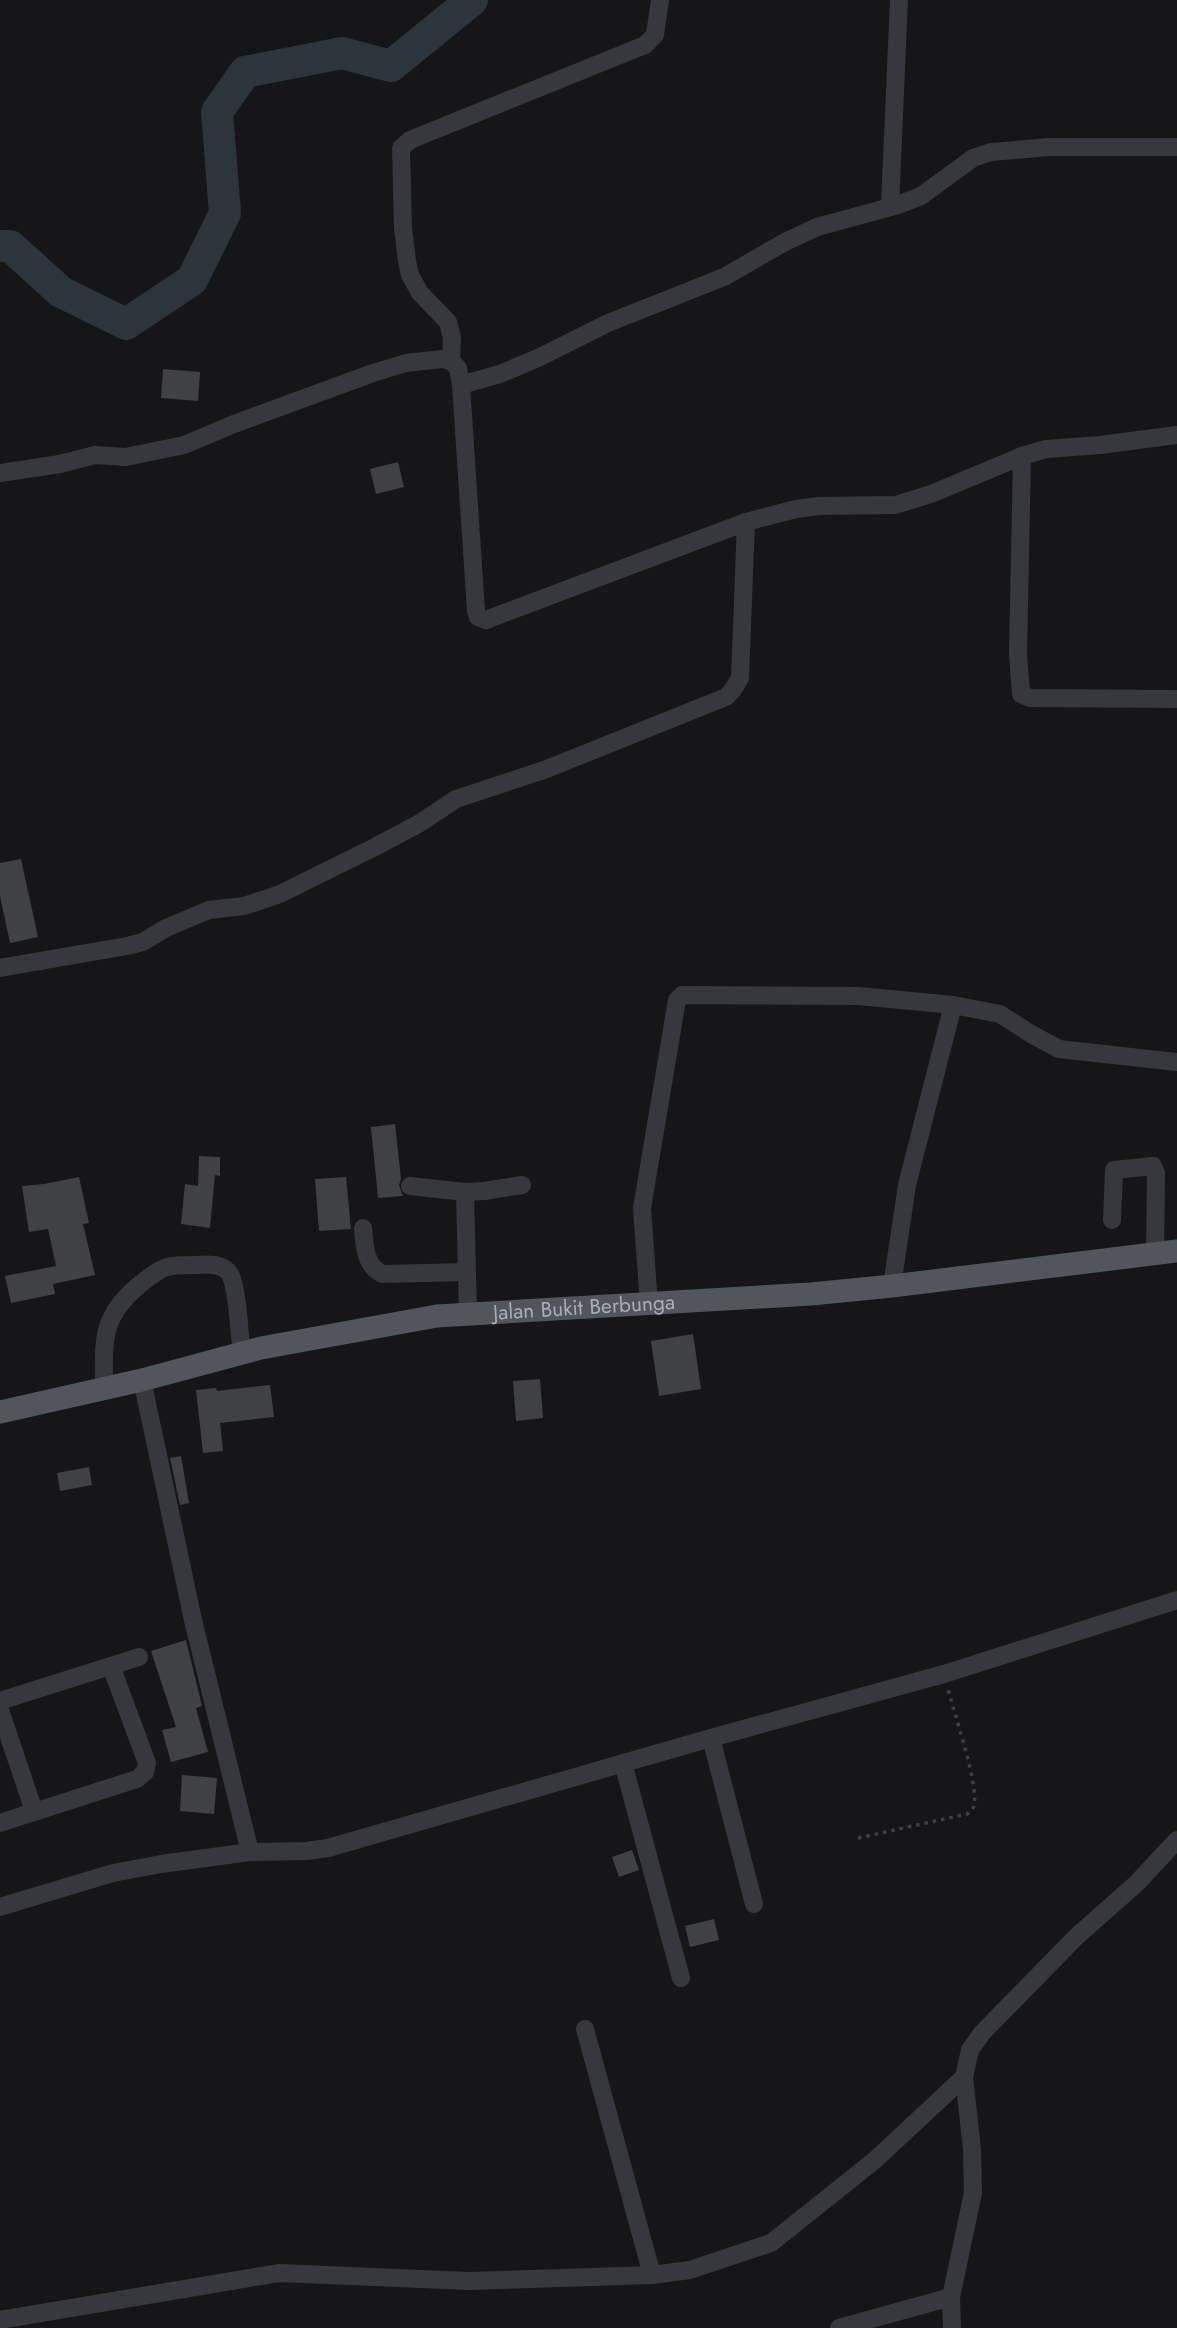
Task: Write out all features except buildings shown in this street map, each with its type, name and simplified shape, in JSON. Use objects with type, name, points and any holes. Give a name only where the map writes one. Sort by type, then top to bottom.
[{"type":"main road","name":"Jalan Bukit Berbunga","points":[[0,1412],[142,1380],[242,1353],[437,1316],[892,1286],[1166,1252]]},
{"type":"street","points":[[451,362],[452,338],[448,322],[420,293],[407,261],[403,228],[401,148],[410,140],[645,45],[655,35],[660,0]]},
{"type":"street","points":[[890,206],[899,0]]},
{"type":"street","points":[[461,385],[500,374],[607,323],[724,277],[817,227],[921,196],[972,158],[991,152],[1049,147],[1177,147]]},
{"type":"street","points":[[0,473],[60,464],[95,454],[126,457],[153,453],[184,445],[373,373],[428,359],[442,359],[458,368],[461,385],[478,617],[486,620],[746,522],[807,507],[895,505],[1046,449],[1177,435]]},
{"type":"street","points":[[1022,456],[1018,654],[1021,694],[1030,698],[1177,699]]},
{"type":"street","points":[[0,968],[143,942],[197,914],[244,905],[280,894],[375,847],[456,799],[544,770],[726,697],[740,678],[746,522]]},
{"type":"street","points":[[649,1304],[642,1208],[678,998],[687,995],[859,996],[953,1005],[1000,1014],[1059,1049],[1177,1062]]},
{"type":"street","points":[[892,1286],[907,1185],[953,1005]]},
{"type":"street","points":[[1112,1220],[1114,1170],[1153,1166],[1166,1252]]},
{"type":"street","points":[[410,1186],[465,1192],[522,1185]]},
{"type":"street","points":[[465,1192],[468,1314]]},
{"type":"street","points":[[363,1228],[367,1258],[371,1266],[382,1274],[467,1272]]},
{"type":"street","points":[[104,1387],[104,1343],[114,1310],[155,1272],[169,1265],[207,1264],[222,1266],[228,1270],[232,1278],[242,1353]]},
{"type":"street","points":[[142,1380],[193,1620],[250,1852]]},
{"type":"street","points":[[0,1907],[113,1874],[161,1864],[250,1852],[328,1848],[944,1674],[1177,1600]]},
{"type":"street","points":[[0,1701],[139,1657]]},
{"type":"street","points":[[0,1822],[137,1779],[145,1772],[148,1763],[111,1666]]},
{"type":"street","points":[[0,1710],[34,1811]]},
{"type":"street","points":[[711,1738],[754,1904]]},
{"type":"street","points":[[623,1763],[681,1978]]},
{"type":"street","points":[[952,2328],[951,2297],[973,2193],[972,2149],[964,2077],[970,2050],[982,2033],[1076,1937],[1137,1883],[1177,1840]]},
{"type":"street","points":[[585,2029],[652,2274]]},
{"type":"street","points":[[0,2320],[279,2273],[468,2281],[652,2274],[690,2270],[771,2243],[875,2160],[964,2077]]},
{"type":"street","points":[[839,2328],[951,2297]]},
{"type":"path","points":[[858,1838],[972,1811],[973,1784],[944,1674]]},
{"type":"waterway","points":[[0,246],[10,246],[61,292],[126,324],[192,280],[225,213],[217,112],[245,72],[342,53],[391,66],[472,0]]}]
